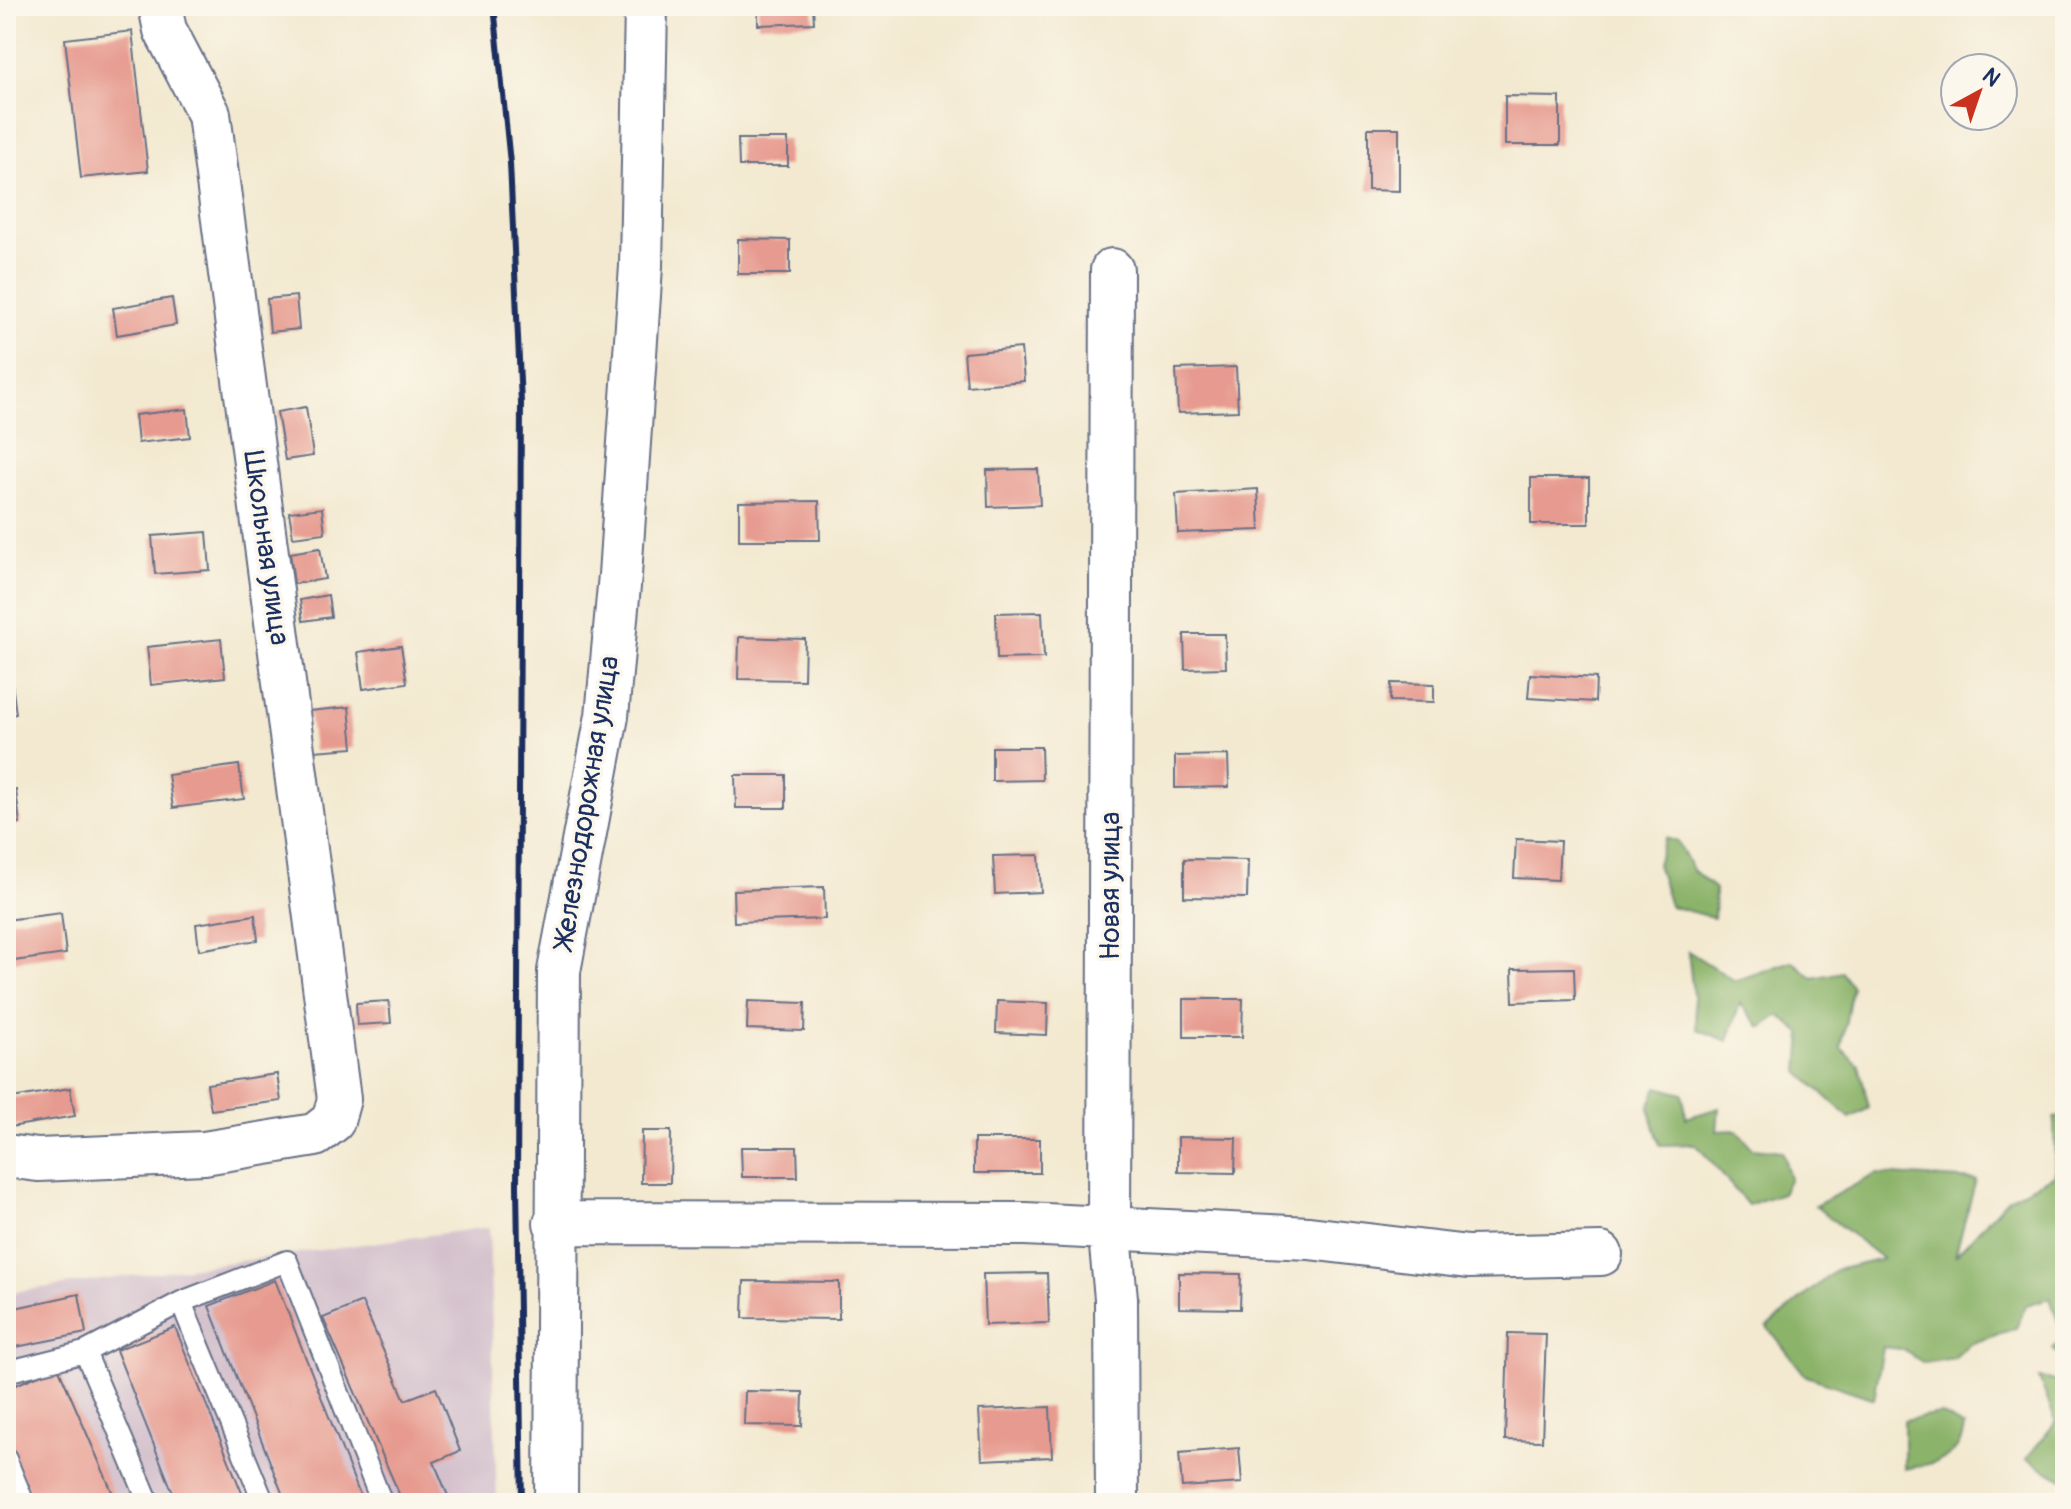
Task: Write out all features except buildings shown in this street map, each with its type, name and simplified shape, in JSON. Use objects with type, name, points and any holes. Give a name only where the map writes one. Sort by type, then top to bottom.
[{"type":"street","name":"Школьная улица","points":[[6,1156],[38,1160],[204,1153],[315,1135],[333,1121],[339,1099],[209,114],[165,30],[160,6]]},
{"type":"street","name":"Железнодорожная улица","points":[[556,1503],[555,1223],[559,971],[607,716],[620,575],[641,266],[646,6]]},
{"type":"street","name":"Новая улица","points":[[1112,270],[1109,1226],[1116,1298],[1117,1503]]},
{"type":"street","points":[[555,1223],[1109,1226],[1309,1238],[1468,1257],[1601,1254]]},
{"type":"lane","points":[[6,1372],[85,1352],[181,1302],[287,1261],[382,1503]]},
{"type":"lane","points":[[181,1302],[264,1503]]},
{"type":"lane","points":[[85,1352],[149,1503]]},
{"type":"lane","points":[[6,1459],[24,1503]]},
{"type":"shaded area","points":[[489,1227],[497,1503],[6,1503],[6,1293]]},
{"type":"green space","points":[[1665,838],[1678,842],[1693,870],[1715,889],[1714,918],[1670,906],[1657,864]]},
{"type":"green space","points":[[1688,951],[1735,981],[1792,961],[1813,978],[1842,972],[1852,987],[1841,1048],[1859,1065],[1869,1108],[1850,1118],[1799,1072],[1802,1034],[1779,1015],[1761,1028],[1740,1003],[1728,1041],[1697,1029]]},
{"type":"green space","points":[[1657,1087],[1683,1094],[1686,1118],[1719,1108],[1717,1131],[1737,1130],[1752,1148],[1782,1151],[1790,1178],[1782,1193],[1748,1205],[1696,1144],[1660,1145],[1649,1108]]},
{"type":"green space","points":[[2065,1116],[2065,1361],[2053,1349],[2063,1337],[2050,1298],[2026,1305],[2016,1328],[1970,1344],[1954,1358],[1924,1363],[1901,1349],[1883,1347],[1874,1399],[1806,1376],[1767,1327],[1836,1270],[1883,1259],[1815,1206],[1876,1174],[1976,1180],[1955,1256],[2008,1198],[2055,1175],[2054,1118]]},
{"type":"green space","points":[[2039,1378],[2065,1383],[2065,1480],[2026,1459],[2056,1422]]},
{"type":"green space","points":[[1941,1414],[1964,1427],[1957,1447],[1944,1459],[1904,1469],[1904,1420]]},
{"type":"green space","points":[[2036,1494],[2048,1503],[2009,1503],[2008,1500]]},
{"type":"green space","points":[[2065,1495],[2065,1503],[2048,1503]]},
{"type":"railway","points":[[494,6],[510,163],[521,403],[517,1186],[522,1503]]}]
